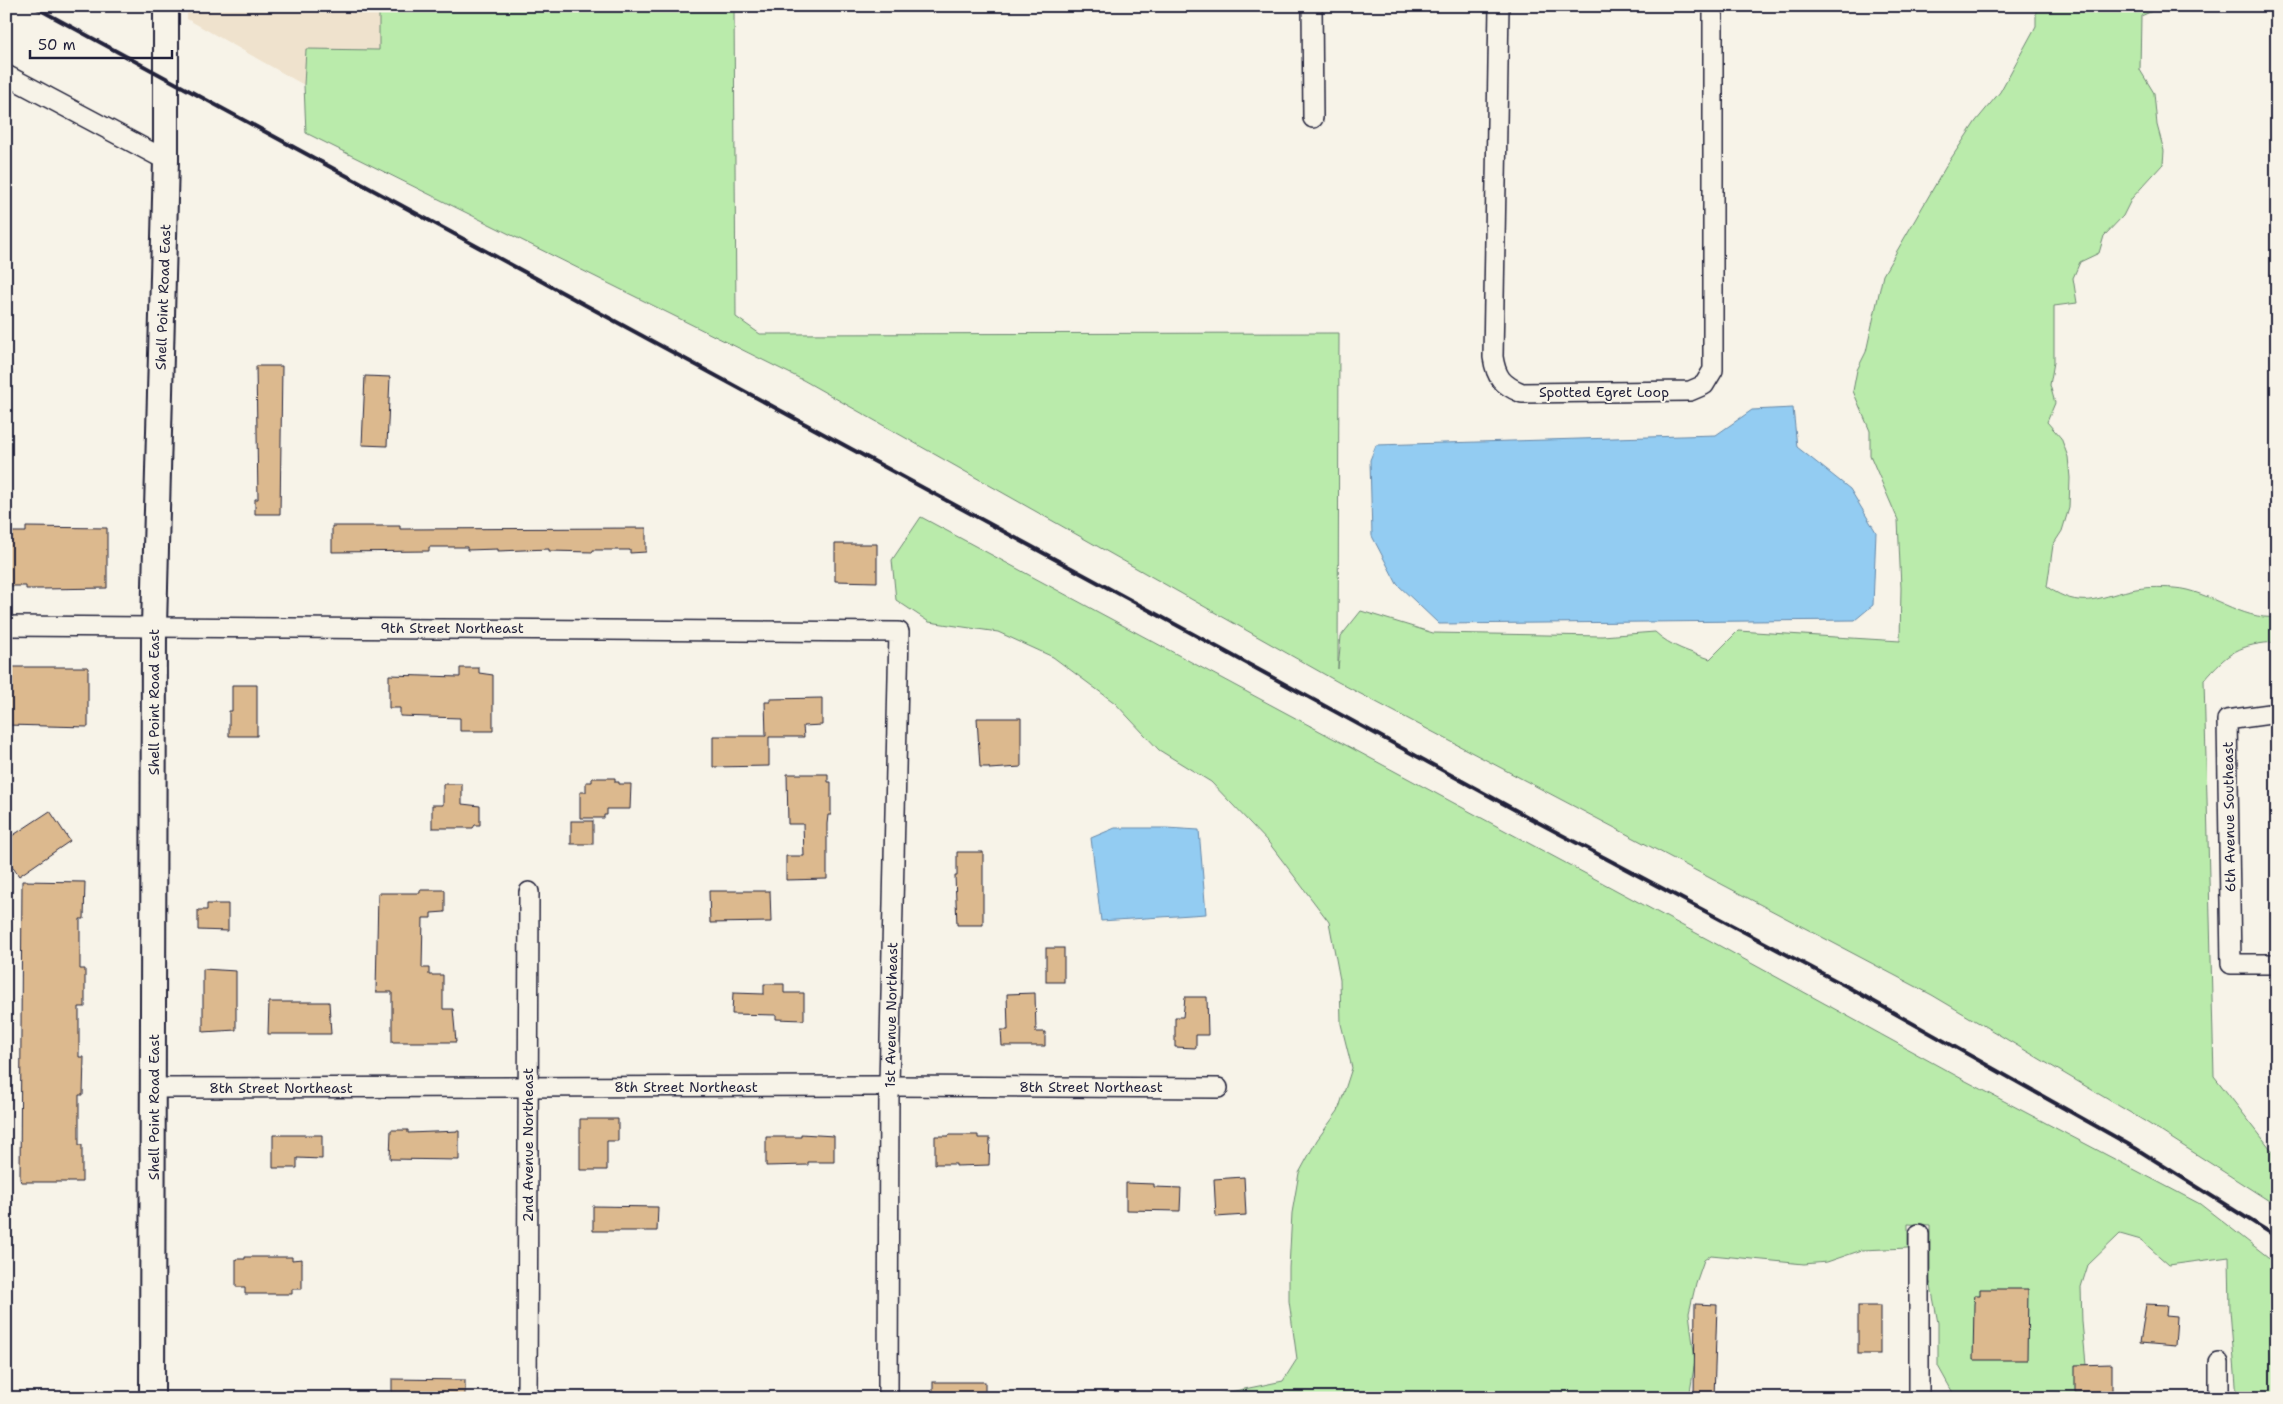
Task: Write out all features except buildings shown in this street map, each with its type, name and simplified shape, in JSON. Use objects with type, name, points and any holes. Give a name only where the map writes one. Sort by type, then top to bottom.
[{"type":"street","name":"Shell Point Road East","points":[[152,1398],[154,626],[166,160],[166,6]]},
{"type":"street","points":[[1312,6],[1312,118]]},
{"type":"street","name":"Spotted Egret Loop","points":[[1499,6],[1493,357],[1496,372],[1508,388],[1522,393],[1690,392],[1704,385],[1714,370],[1714,6]]},
{"type":"street","points":[[6,75],[166,160]]},
{"type":"street","name":"9th Street Northeast","points":[[6,626],[899,632]]},
{"type":"street","name":"1st Avenue Northeast","points":[[888,1398],[889,1086],[899,632]]},
{"type":"street","name":"6th Avenue Southeast","points":[[2277,713],[2227,720],[2231,964],[2277,964]]},
{"type":"street","name":"2nd Avenue Northeast","points":[[527,1398],[529,892]]},
{"type":"street","name":"8th Street Northeast","points":[[154,1088],[889,1086],[1218,1088]]},
{"type":"street","points":[[1919,1234],[1919,1398]]},
{"type":"street","points":[[2219,1362],[2219,1398]]},
{"type":"shaded area","points":[[187,6],[379,6],[379,50],[306,49],[304,85],[187,19]]},
{"type":"green space","points":[[379,6],[734,6],[736,317],[760,334],[1339,333],[1338,669],[1341,636],[1361,611],[1433,633],[1602,636],[1655,632],[1674,645],[1710,659],[1738,631],[1900,641],[1901,588],[1898,520],[1870,455],[1870,431],[1853,391],[1857,370],[1866,352],[1883,275],[1948,163],[1976,121],[2000,92],[2036,26],[2036,6],[2164,6],[2141,16],[2140,70],[2154,93],[2157,125],[2164,151],[2163,164],[2132,198],[2123,216],[2104,236],[2099,253],[2080,262],[2073,278],[2077,303],[2054,306],[2054,362],[2050,385],[2055,403],[2047,422],[2061,438],[2068,457],[2070,478],[2069,508],[2062,531],[2053,545],[2047,587],[2059,594],[2079,600],[2098,599],[2141,588],[2174,588],[2200,594],[2251,614],[2277,617],[2277,642],[2253,645],[2236,651],[2220,663],[2204,680],[2214,1076],[2277,1157],[2277,1206],[2146,1122],[1932,995],[1338,682],[803,380],[306,133],[304,85],[306,49],[379,50]]},
{"type":"green space","points":[[921,517],[1709,940],[1964,1080],[2200,1204],[2277,1264],[2277,1398],[2237,1398],[2230,1310],[2229,1257],[2169,1265],[2141,1240],[2120,1234],[2088,1265],[2081,1287],[2086,1364],[2093,1398],[2003,1398],[1981,1393],[1953,1393],[1938,1366],[1938,1323],[1930,1281],[1930,1225],[1908,1224],[1908,1248],[1862,1250],[1827,1262],[1804,1264],[1711,1255],[1704,1260],[1689,1313],[1695,1361],[1689,1398],[1201,1398],[1283,1381],[1297,1359],[1289,1301],[1289,1268],[1292,1213],[1299,1173],[1317,1140],[1338,1111],[1352,1068],[1341,1024],[1340,980],[1329,922],[1269,843],[1211,782],[1159,750],[1115,703],[1053,657],[998,632],[929,622],[896,600],[892,560]]},
{"type":"water","points":[[6,360],[12,371],[10,461],[6,486]]},
{"type":"water","points":[[1793,408],[1797,447],[1850,489],[1876,532],[1873,605],[1855,620],[1439,624],[1397,584],[1372,536],[1370,460],[1376,445],[1716,435],[1752,410]]},
{"type":"water","points":[[1115,828],[1199,830],[1206,914],[1101,921],[1091,838]]},
{"type":"railway","points":[[33,6],[1528,817],[1846,986],[2135,1148],[2277,1237]]}]
